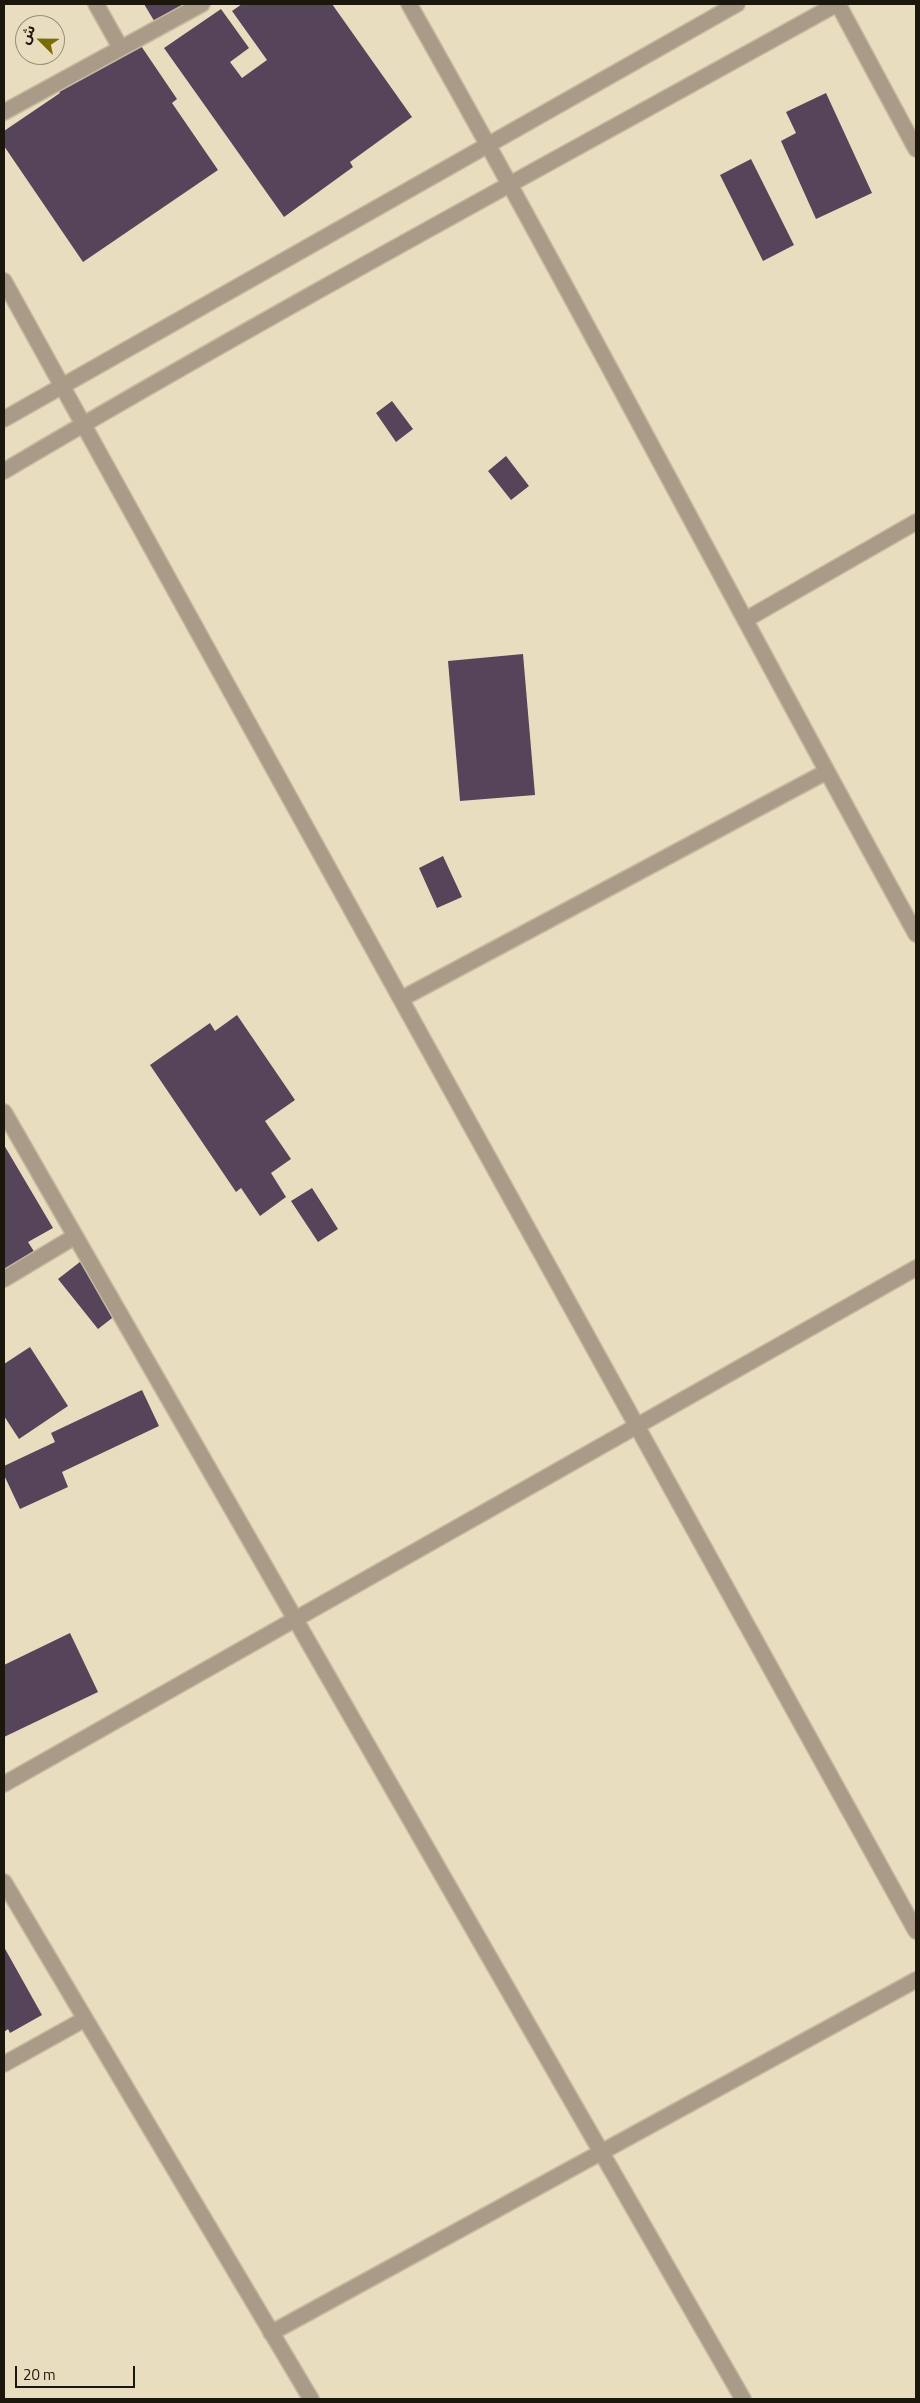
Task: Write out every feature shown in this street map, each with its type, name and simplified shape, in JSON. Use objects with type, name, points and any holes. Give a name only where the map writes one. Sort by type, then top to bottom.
[{"type":"street","points":[[96,4],[120,47]]},
{"type":"street","points":[[4,112],[120,47],[202,4]]},
{"type":"street","points":[[409,4],[511,184],[826,772],[916,934]]},
{"type":"street","points":[[4,419],[737,4]]},
{"type":"street","points":[[4,471],[83,424],[511,184],[838,4],[916,149]]},
{"type":"street","points":[[4,281],[916,1931]]},
{"type":"street","points":[[745,620],[916,522]]},
{"type":"street","points":[[401,999],[826,772]]},
{"type":"street","points":[[4,1112],[74,1237],[743,2399]]},
{"type":"street","points":[[4,1279],[74,1237]]},
{"type":"street","points":[[4,1784],[916,1268]]},
{"type":"street","points":[[4,1882],[311,2399]]},
{"type":"street","points":[[271,2333],[916,1980]]},
{"type":"street","points":[[4,2064],[85,2019]]},
{"type":"building","points":[[144,4],[190,4],[156,24]]},
{"type":"building","points":[[242,4],[332,4],[412,117],[350,162],[353,167],[284,217],[164,48],[221,9],[249,48],[230,62],[242,78],[267,60],[232,11]]},
{"type":"building","points":[[135,37],[177,99],[172,103],[218,170],[83,262],[4,146],[4,131],[60,93],[58,89]]},
{"type":"building","points":[[826,93],[872,193],[816,219],[781,141],[796,133],[786,112]]},
{"type":"building","points":[[751,159],[794,245],[763,261],[720,175]]},
{"type":"building","points":[[392,401],[413,429],[396,442],[376,413]]},
{"type":"building","points":[[506,456],[529,486],[511,500],[488,471]]},
{"type":"building","points":[[523,654],[535,795],[460,801],[448,661]]},
{"type":"building","points":[[443,856],[462,897],[437,908],[419,868]]},
{"type":"building","points":[[237,1015],[295,1100],[265,1121],[291,1159],[271,1173],[286,1197],[260,1216],[241,1188],[236,1192],[150,1065],[210,1023],[215,1031]]},
{"type":"building","points":[[4,1145],[53,1228],[28,1242],[42,1264],[4,1287]]},
{"type":"building","points":[[312,1188],[338,1229],[318,1242],[291,1201]]},
{"type":"building","points":[[85,1258],[125,1308],[98,1329],[58,1279]]},
{"type":"building","points":[[30,1347],[68,1406],[19,1439],[4,1416],[4,1364]]},
{"type":"building","points":[[142,1390],[159,1426],[62,1472],[68,1487],[20,1509],[4,1475],[4,1466],[55,1442],[51,1433]]},
{"type":"building","points":[[70,1633],[98,1692],[4,1737],[4,1665]]},
{"type":"building","points":[[4,1947],[42,2015],[10,2033],[8,2029],[4,2032]]}]
